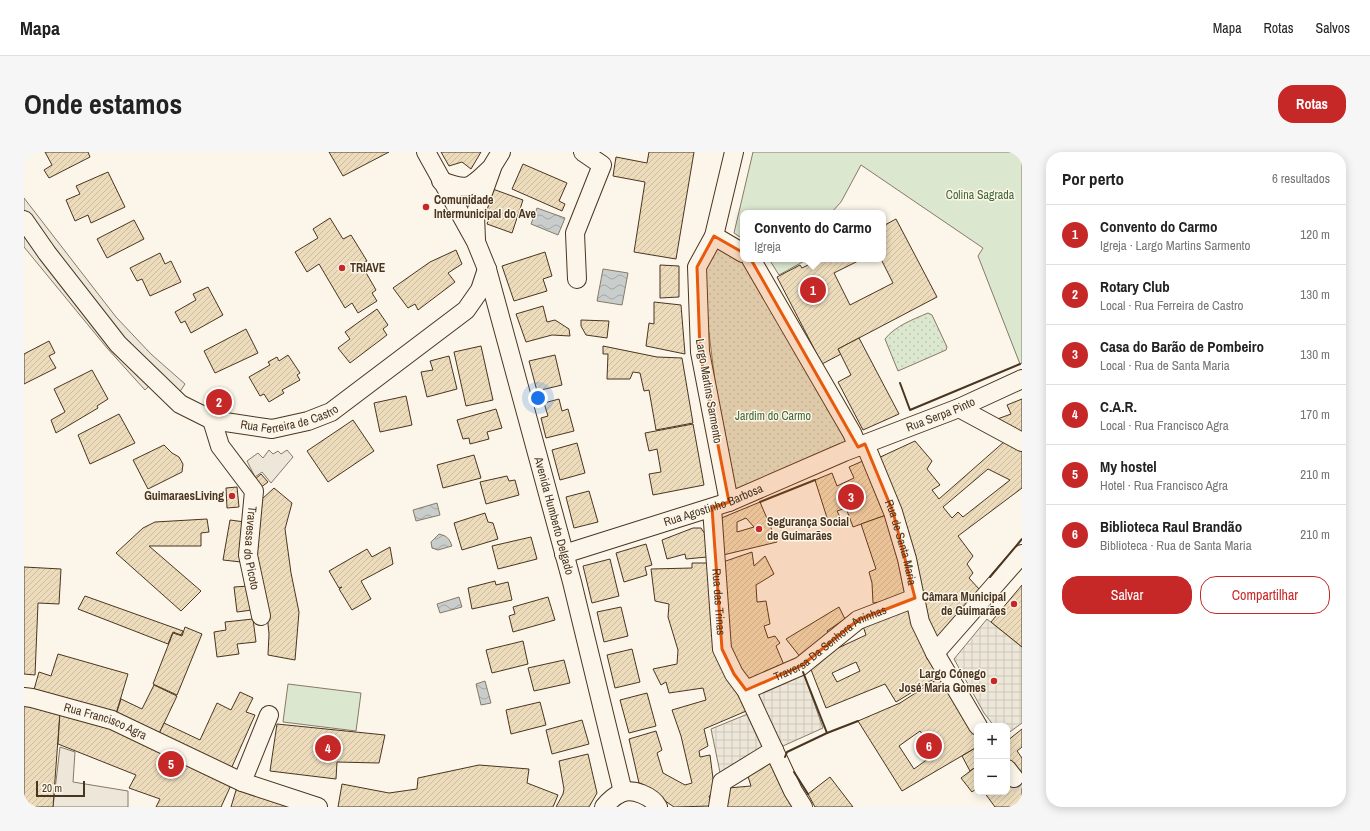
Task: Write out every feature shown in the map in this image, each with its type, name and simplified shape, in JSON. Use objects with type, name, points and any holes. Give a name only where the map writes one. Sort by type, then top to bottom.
[{"type":"street","points":[[426,152],[476,242]]},
{"type":"street","points":[[577,279],[575,233],[602,165],[583,152]]},
{"type":"street","name":"Largo Martins Sarmento","points":[[729,502],[700,352],[696,267],[714,236],[734,152]]},
{"type":"street","points":[[441,181],[460,188],[474,185],[497,159]]},
{"type":"street","points":[[476,242],[475,215],[497,159]]},
{"type":"street","name":"Rua Ferreira de Castro","points":[[24,220],[47,253],[118,344],[180,404],[212,420],[272,429],[308,420],[331,412],[466,310],[480,290],[487,269]]},
{"type":"street","points":[[714,236],[740,251]]},
{"type":"street","name":"Avenida Humberto Delgado","points":[[476,242],[487,269],[564,554],[623,792]]},
{"type":"street","points":[[753,262],[852,433],[861,445]]},
{"type":"street","points":[[466,310],[484,311],[504,334]]},
{"type":"street","name":"Rua Serpa Pinto","points":[[861,445],[959,408],[1022,379]]},
{"type":"street","points":[[959,408],[1022,442]]},
{"type":"street","name":"Travessa do Picoto","points":[[212,420],[220,446],[254,491],[248,555],[261,616]]},
{"type":"street","name":"Rua Agostinho Barbosa","points":[[564,554],[729,502],[861,445]]},
{"type":"street","name":"Rua de Santa Maria","points":[[861,445],[893,512],[907,559],[920,622],[976,723]]},
{"type":"street","name":"Rua das Trinas","points":[[712,508],[722,648],[734,674],[746,690],[793,791],[803,807]]},
{"type":"street","points":[[936,653],[1022,554]]},
{"type":"street","name":"Traversa Da Senhora Aninhas","points":[[746,690],[801,666],[858,620],[915,598]]},
{"type":"street","name":"Rua Francisco Agra","points":[[24,697],[112,720],[242,782],[318,807]]},
{"type":"street","points":[[242,782],[269,714]]},
{"type":"street","points":[[718,807],[722,782],[774,750]]},
{"type":"street","points":[[604,807],[609,801],[623,792],[633,792],[646,795],[658,807]]},
{"type":"highlighted area","points":[[714,236],[749,256],[858,447],[865,444],[893,512],[915,598],[858,620],[801,666],[746,690],[734,674],[722,649],[712,508],[729,502],[700,352],[697,267]]},
{"type":"green space","name":"Colina Sagrada","points":[[753,152],[1022,152],[1022,363],[1020,364],[978,256],[983,248],[861,165],[841,202],[834,210],[740,210],[740,237],[734,233]]},
{"type":"green space","name":"Jardim do Carmo","points":[[721,247],[740,256],[740,262],[746,262],[847,436],[844,445],[737,491],[727,477],[701,269],[714,248]]},
{"type":"green space","points":[[771,262],[803,262],[779,275]]},
{"type":"green space","points":[[928,313],[932,315],[947,347],[946,350],[898,371],[885,339],[894,330],[911,320]]},
{"type":"green space","points":[[288,684],[361,693],[356,731],[283,722]]},
{"type":"shaded area","points":[[24,198],[116,317],[151,354],[185,384],[175,399],[155,380],[145,390],[107,348],[24,247]]},
{"type":"shaded area","points":[[269,450],[273,454],[278,451],[281,454],[287,450],[293,457],[271,483],[262,472],[255,477],[247,461],[258,453],[263,458]]},
{"type":"shaded area","name":"Largo Cónego José Maria Gomes","points":[[987,619],[1022,647],[1022,723],[1010,732],[1010,723],[992,723],[984,713],[954,659]]},
{"type":"shaded area","points":[[801,666],[823,728],[774,750],[722,782],[711,729],[755,711],[746,690]]},
{"type":"shaded area","points":[[60,747],[75,752],[73,782],[128,791],[128,807],[53,807]]},
{"type":"water","points":[[537,208],[565,218],[558,235],[531,224]]},
{"type":"water","points":[[603,269],[628,273],[622,305],[597,301]]},
{"type":"water","points":[[437,503],[440,515],[416,521],[413,510]]},
{"type":"water","points":[[439,534],[447,538],[452,546],[438,550],[432,548],[431,542]]},
{"type":"water","points":[[459,597],[462,607],[440,613],[437,604]]},
{"type":"water","points":[[485,681],[491,703],[481,705],[476,684]]},
{"type":"building","points":[[45,152],[88,152],[90,157],[49,178],[44,170],[52,165]]},
{"type":"building","points":[[329,152],[389,152],[343,176]]},
{"type":"building","points":[[441,152],[481,152],[471,169],[462,162],[449,166]]},
{"type":"building","points":[[649,152],[694,152],[676,259],[634,252],[645,182],[613,176],[616,157],[647,163]]},
{"type":"building","points":[[523,164],[567,183],[559,201],[565,204],[562,211],[512,189]]},
{"type":"building","points":[[108,172],[125,207],[91,223],[88,215],[75,221],[66,200],[80,194],[76,186]]},
{"type":"building","points":[[490,188],[523,200],[512,233],[487,224],[490,216],[481,213]]},
{"type":"building","name":"TRIAVE","points":[[330,218],[343,239],[351,235],[367,261],[361,264],[376,290],[372,293],[377,301],[358,313],[352,303],[345,308],[319,264],[307,272],[295,252],[318,238],[313,229]]},
{"type":"building","points":[[896,219],[937,297],[838,349],[841,354],[822,364],[777,277],[800,265],[802,268],[814,262],[856,262],[834,273],[850,305],[893,283],[882,262],[886,262],[886,224]]},
{"type":"building","points":[[134,220],[144,239],[107,258],[97,239]]},
{"type":"building","points":[[456,250],[462,264],[448,273],[455,282],[418,310],[415,304],[408,308],[393,288],[430,262]]},
{"type":"building","points":[[545,252],[552,276],[543,279],[547,291],[514,301],[502,266]]},
{"type":"building","points":[[160,253],[165,264],[171,261],[181,282],[150,296],[142,279],[137,281],[130,268]]},
{"type":"building","points":[[660,265],[679,266],[679,297],[660,298]]},
{"type":"building","points":[[208,287],[223,315],[191,333],[185,321],[181,323],[175,312],[196,300],[193,294]]},
{"type":"building","points":[[654,302],[681,305],[685,354],[646,346],[649,323],[654,324]]},
{"type":"building","points":[[543,306],[547,322],[555,320],[569,329],[570,336],[552,335],[526,342],[516,314]]},
{"type":"building","points":[[377,309],[388,325],[383,329],[387,335],[350,363],[338,348],[350,339],[345,332]]},
{"type":"building","points":[[581,320],[609,321],[607,338],[586,335],[581,326]]},
{"type":"building","points":[[246,329],[258,353],[215,373],[204,351]]},
{"type":"building","points":[[859,338],[899,414],[863,430],[838,382],[851,375],[838,349]]},
{"type":"building","points":[[49,341],[55,353],[49,356],[56,368],[24,384],[24,354]]},
{"type":"building","points":[[481,346],[493,400],[466,406],[454,352]]},
{"type":"building","points":[[603,346],[657,357],[682,358],[693,423],[656,430],[649,390],[644,391],[640,373],[633,372],[630,379],[607,379],[608,354],[603,354]]},
{"type":"building","points":[[288,355],[300,373],[297,375],[300,380],[282,390],[284,393],[269,402],[264,394],[260,396],[249,377],[270,365],[268,362],[277,357],[279,361]]},
{"type":"building","points":[[555,355],[562,385],[537,391],[529,361]]},
{"type":"building","points":[[449,356],[457,389],[427,397],[421,372],[433,370],[430,361]]},
{"type":"building","points":[[92,370],[108,399],[97,406],[98,408],[56,433],[51,420],[65,412],[54,389]]},
{"type":"building","points":[[406,396],[412,425],[380,432],[374,403]]},
{"type":"building","points":[[559,399],[562,411],[568,409],[574,431],[546,438],[541,418],[548,416],[544,403]]},
{"type":"building","points":[[1022,399],[1022,439],[992,421],[1011,414],[1007,405]]},
{"type":"building","points":[[496,409],[502,428],[487,432],[489,439],[470,444],[469,438],[463,439],[457,420]]},
{"type":"building","points":[[119,414],[135,443],[90,464],[78,435]]},
{"type":"building","points":[[353,420],[374,451],[328,482],[307,451]]},
{"type":"building","points":[[693,424],[704,485],[653,495],[649,474],[661,472],[657,449],[649,451],[645,433]]},
{"type":"building","points":[[915,441],[932,461],[927,469],[940,485],[932,490],[939,499],[1005,441],[1022,449],[1022,488],[958,536],[973,556],[967,564],[973,573],[969,578],[979,589],[936,641],[876,459]],"holes":[[[988,469],[1010,480],[963,517],[958,512],[952,518],[943,507]]]},
{"type":"building","points":[[577,443],[585,473],[560,480],[552,450]]},
{"type":"building","points":[[164,445],[172,453],[179,457],[183,464],[182,472],[148,489],[133,460]]},
{"type":"building","points":[[474,455],[481,478],[443,488],[437,465]]},
{"type":"building","points":[[865,460],[889,514],[853,527],[846,508],[837,511],[840,517],[829,524],[815,480],[832,473],[837,486],[854,478],[849,467]]},
{"type":"building","points":[[261,474],[268,482],[260,488],[254,480]]},
{"type":"building","points":[[507,476],[509,481],[515,480],[519,495],[486,504],[480,482]]},
{"type":"building","points":[[237,487],[239,507],[227,508],[226,488]]},
{"type":"building","points":[[274,488],[292,503],[285,529],[291,573],[299,612],[295,660],[268,655],[269,634],[267,614],[255,556],[261,500]]},
{"type":"building","points":[[589,491],[598,522],[574,528],[566,497]]},
{"type":"building","name":"Segurança Social de Guimarães","points":[[760,502],[777,542],[719,556],[719,519]],"holes":[[[746,518],[754,527],[737,532],[737,522]]]},
{"type":"building","points":[[485,513],[488,522],[493,523],[498,539],[462,550],[454,523]]},
{"type":"building","points":[[889,514],[909,594],[899,600],[873,603],[872,583],[869,572],[876,569],[861,524]]},
{"type":"building","points":[[207,519],[209,532],[201,533],[201,546],[149,546],[201,591],[181,611],[116,553],[143,528],[155,522]]},
{"type":"building","points":[[230,520],[245,522],[241,562],[223,560]]},
{"type":"building","points":[[693,528],[701,528],[707,537],[707,557],[686,559],[685,554],[667,559],[662,540]]},
{"type":"building","points":[[531,537],[537,559],[498,569],[492,546]]},
{"type":"building","points":[[646,544],[652,565],[645,567],[647,575],[624,582],[616,553]]},
{"type":"building","points":[[390,547],[393,564],[361,581],[371,599],[352,610],[339,589],[342,587],[339,588],[329,571],[367,549],[372,557]]},
{"type":"building","points":[[752,552],[754,566],[765,556],[774,574],[756,585],[757,602],[766,601],[770,624],[764,626],[768,638],[775,636],[780,643],[776,646],[784,665],[745,684],[725,642],[720,563]]},
{"type":"building","points":[[610,559],[619,596],[592,603],[583,566]]},
{"type":"building","points":[[692,563],[708,563],[718,655],[751,709],[704,729],[708,746],[699,751],[700,757],[710,755],[715,794],[709,796],[712,806],[674,807],[639,783],[629,739],[656,731],[662,750],[657,753],[663,773],[685,785],[692,783],[681,736],[672,710],[706,700],[703,688],[669,693],[666,682],[661,685],[653,669],[677,664],[678,650],[668,617],[669,604],[655,601],[651,569],[692,568]]},
{"type":"building","points":[[24,567],[61,569],[59,604],[38,603],[35,675],[24,674]]},
{"type":"building","points":[[495,581],[496,585],[508,582],[512,600],[472,609],[468,588]]},
{"type":"building","name":"Câmara Municipal de Guimarães","points":[[1022,585],[1022,647],[991,622]]},
{"type":"building","points":[[249,586],[252,610],[237,612],[234,587]]},
{"type":"building","points":[[85,596],[183,631],[181,635],[173,632],[168,644],[78,609]]},
{"type":"building","points":[[548,597],[555,620],[513,632],[509,616],[515,614],[513,607]]},
{"type":"building","points":[[914,603],[919,630],[937,677],[896,702],[885,684],[826,708],[808,662],[866,635],[862,623]],"holes":[[[856,662],[860,671],[837,682],[832,673]]]},
{"type":"building","points":[[621,607],[628,636],[604,642],[597,612]]},
{"type":"building","points":[[839,607],[845,619],[827,631],[830,637],[801,658],[786,639]]},
{"type":"building","points":[[253,619],[256,642],[237,644],[239,654],[217,657],[214,632],[226,630],[225,622]]},
{"type":"building","points":[[185,627],[202,634],[177,695],[153,684],[173,633],[182,636]]},
{"type":"building","points":[[523,641],[528,664],[492,673],[486,650]]},
{"type":"building","points":[[632,649],[640,682],[615,688],[607,655]]},
{"type":"building","points":[[58,654],[128,674],[115,717],[33,693],[39,672],[51,676]]},
{"type":"building","points":[[564,660],[570,683],[534,691],[528,668]]},
{"type":"building","points":[[942,676],[974,730],[974,749],[902,791],[858,721],[900,703]],"holes":[[[920,731],[936,753],[914,769],[899,746]]]},
{"type":"building","points":[[154,685],[177,696],[157,738],[115,718],[121,699],[142,709]]},
{"type":"building","points":[[240,692],[253,698],[246,712],[255,715],[231,769],[158,736],[164,723],[200,740],[217,703],[231,710]]},
{"type":"building","points":[[647,693],[656,726],[629,733],[620,700]]},
{"type":"building","points":[[540,702],[546,725],[511,734],[506,710]]},
{"type":"building","points":[[24,706],[60,712],[53,807],[24,807]]},
{"type":"building","points":[[60,712],[99,721],[232,783],[221,807],[156,807],[160,799],[129,788],[136,775],[58,744]]},
{"type":"building","points":[[582,720],[589,744],[552,754],[546,730]]},
{"type":"building","points":[[277,724],[385,735],[379,763],[337,762],[336,779],[270,771]]},
{"type":"building","points":[[1022,729],[1022,747],[1017,751],[1022,758],[1022,807],[995,807],[986,795],[1010,795],[1010,739]]},
{"type":"building","points":[[974,749],[974,768],[970,771],[962,756]]},
{"type":"building","points":[[588,754],[597,793],[589,807],[556,807],[564,789],[559,761]]},
{"type":"building","points":[[770,757],[799,807],[724,807],[728,788],[751,786],[746,770]]},
{"type":"building","points":[[479,765],[529,769],[527,783],[558,795],[553,807],[338,807],[342,784],[389,793],[417,789],[418,778]]},
{"type":"building","points":[[974,768],[974,790],[972,792],[961,778]]},
{"type":"building","points":[[830,777],[853,807],[815,807],[808,794]]},
{"type":"building","points":[[237,787],[292,807],[231,807]]},
{"type":"tunnel","points":[[1014,778],[1022,788]]},
{"type":"wall","points":[[900,383],[910,410],[1020,364]]},
{"type":"wall","points":[[760,502],[815,480]]},
{"type":"wall","points":[[990,577],[1022,539]]},
{"type":"wall","points":[[803,672],[827,733]]},
{"type":"wall","points":[[785,757],[787,752],[827,733],[858,721]]},
{"type":"wall","points":[[794,772],[808,794]]},
{"type":"place","name":"Comunidade Intermunicipal do Ave","points":[[426,207]]},
{"type":"place","name":"TRIAVE","points":[[342,268]]},
{"type":"place","name":"Convento do Carmo","points":[[813,290]]},
{"type":"place","name":"Rotary Club","points":[[219,402]]},
{"type":"place","name":"GuimaraesLiving","points":[[232,496]]},
{"type":"place","name":"Casa do Barão de Pombeiro","points":[[851,497]]},
{"type":"place","name":"Segurança Social de Guimarães","points":[[759,529]]},
{"type":"place","name":"Câmara Municipal de Guimarães","points":[[1014,604]]},
{"type":"place","name":"Largo Cónego José Maria Gomes","points":[[994,681]]},
{"type":"place","name":"Biblioteca Raul Brandão","points":[[929,746]]},
{"type":"place","name":"C.A.R.","points":[[328,748]]},
{"type":"place","name":"My hostel","points":[[171,764]]}]
